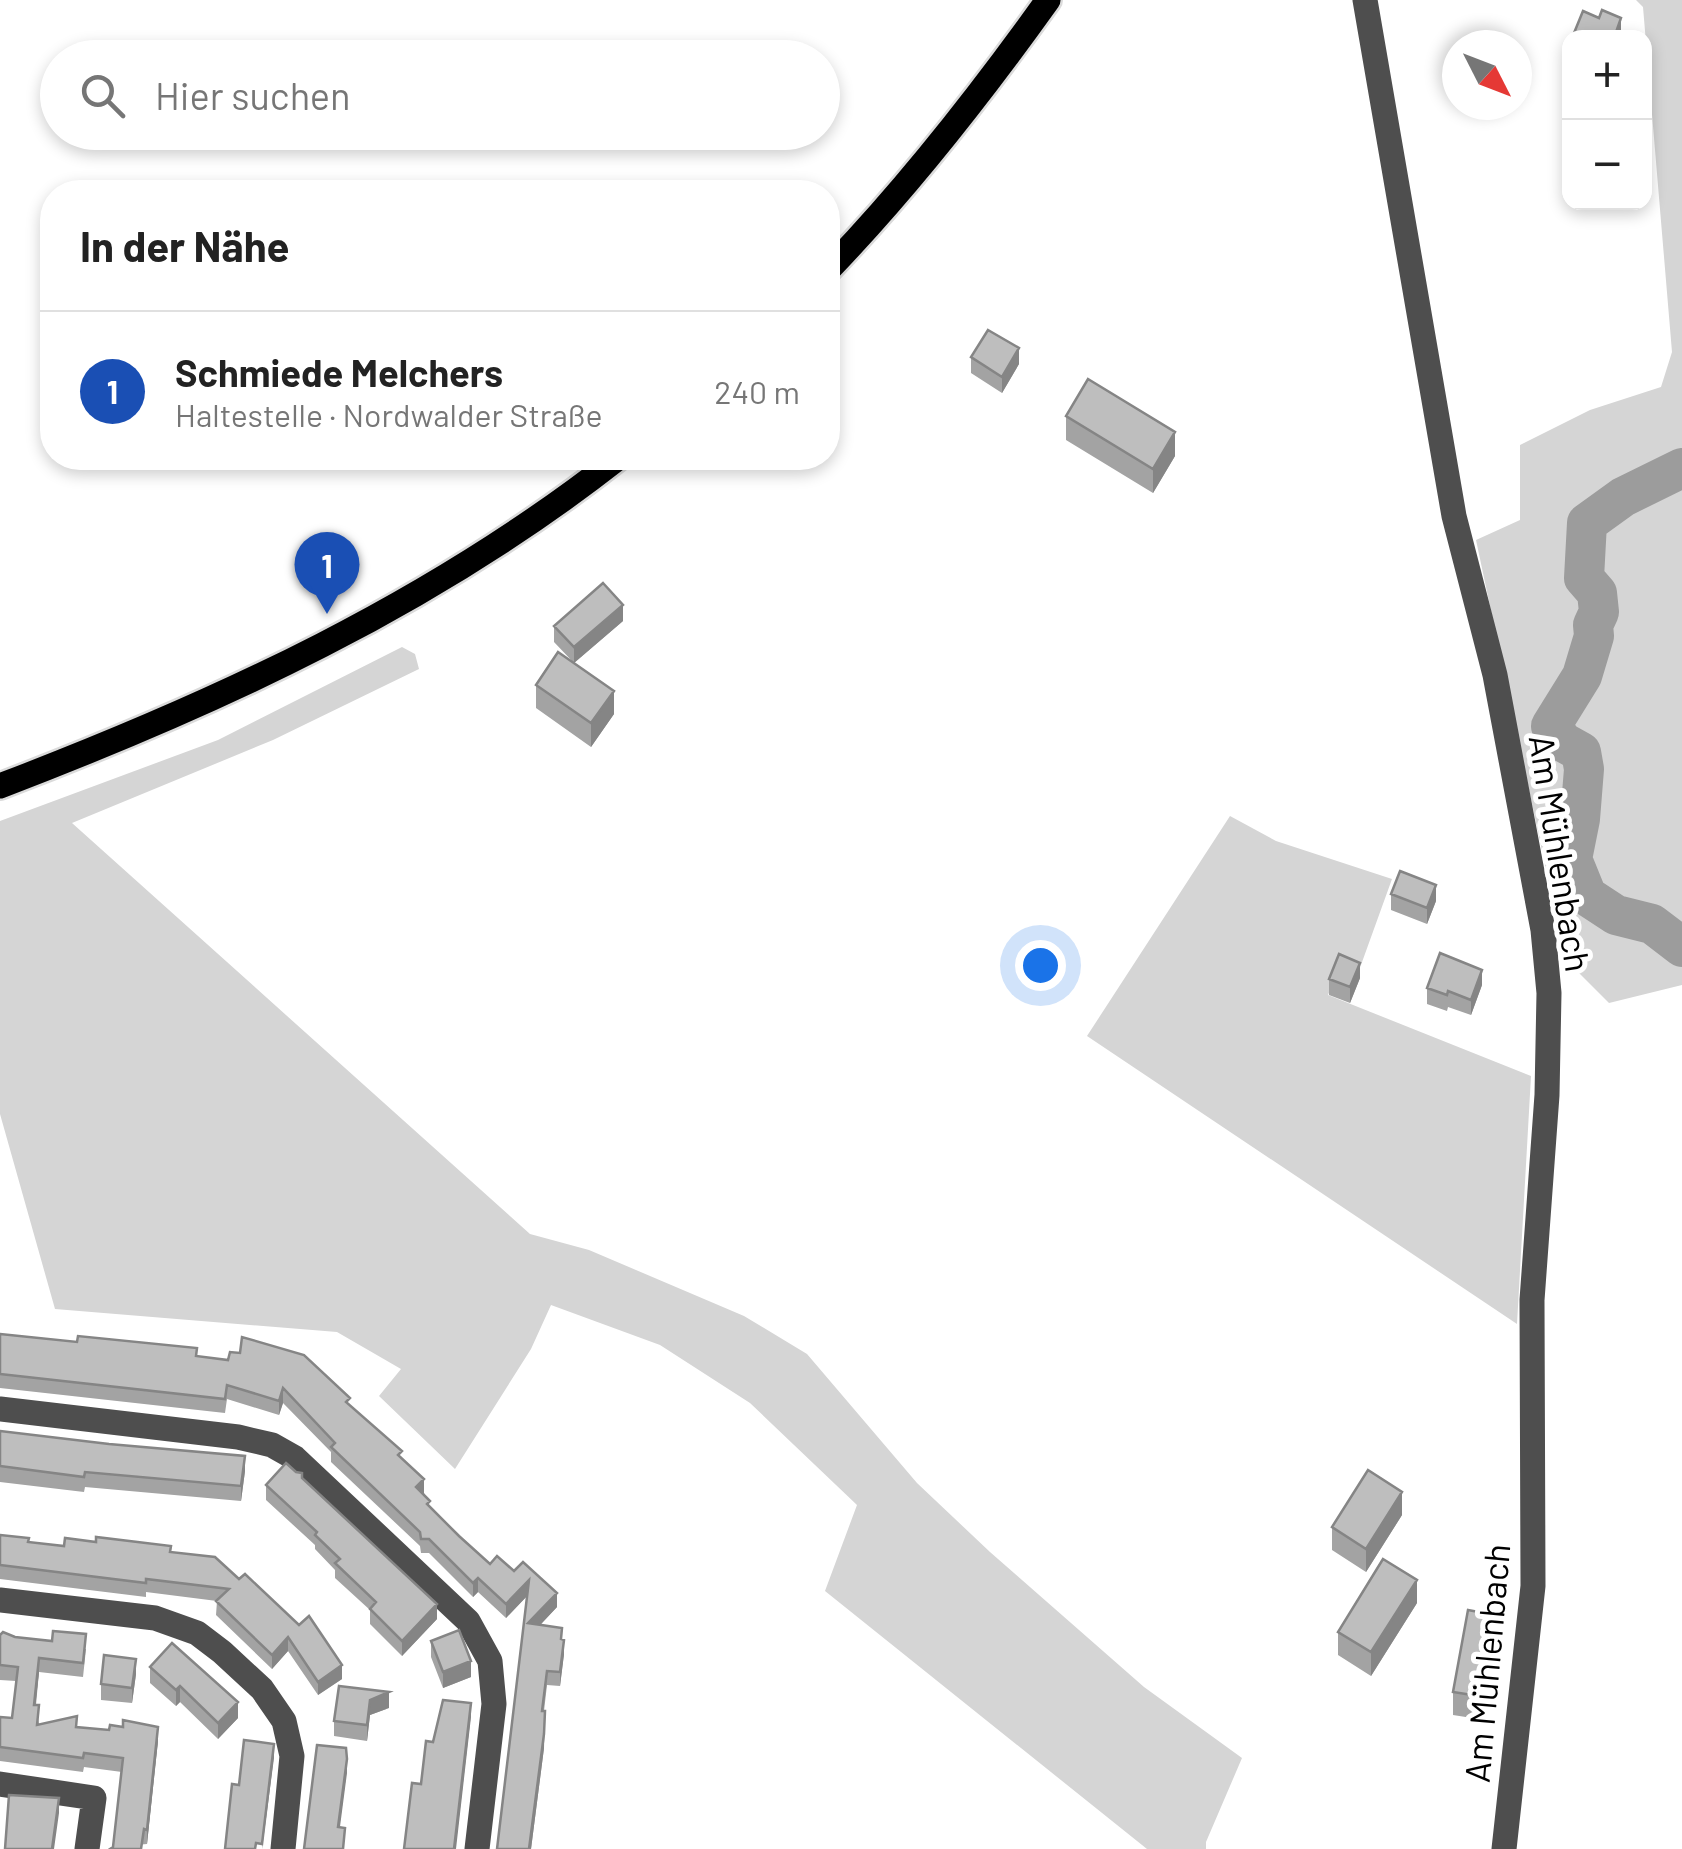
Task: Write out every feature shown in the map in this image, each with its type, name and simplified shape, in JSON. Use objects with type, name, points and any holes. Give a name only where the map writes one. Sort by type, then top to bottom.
[{"type":"main road","points":[[840,257],[921,168],[1048,0]]},
{"type":"main road","points":[[0,786],[210,702],[322,647],[454,572],[601,470]]},
{"type":"street","name":"Am Mühlenbach","points":[[1366,0],[1454,516],[1494,675],[1543,930],[1549,994],[1548,1095],[1532,1300],[1532,1586],[1504,1849]]},
{"type":"street","points":[[0,1408],[238,1437],[272,1445],[295,1458],[468,1621],[490,1661],[494,1704],[477,1849]]},
{"type":"street","points":[[0,1600],[154,1618],[197,1633],[222,1652],[262,1689],[284,1721],[292,1756],[283,1849]]},
{"type":"street","points":[[0,1784],[94,1798],[87,1849]]},
{"type":"shaded area","points":[[1636,0],[1682,0],[1682,985],[1609,1003],[1565,959],[1476,540],[1520,520],[1520,445],[1590,410],[1661,387],[1672,352],[1652,114],[1652,30],[1645,30],[1643,7]]},
{"type":"shaded area","points":[[402,647],[415,654],[419,669],[273,740],[72,823],[530,1234],[589,1250],[744,1316],[807,1354],[917,1483],[990,1552],[1144,1687],[1242,1758],[1206,1849],[1147,1849],[825,1591],[857,1505],[750,1403],[660,1345],[551,1305],[531,1349],[455,1469],[379,1396],[401,1369],[337,1332],[55,1309],[0,1114],[0,821],[218,740]]},
{"type":"shaded area","points":[[1230,816],[1276,841],[1392,879],[1357,976],[1339,969],[1328,995],[1531,1076],[1517,1324],[1087,1036]]},
{"type":"building","points":[[1602,10],[1621,18],[1617,30],[1575,30],[1583,11],[1599,18]]},
{"type":"building","points":[[988,330],[1019,348],[1002,377],[971,357]]},
{"type":"building","points":[[1088,379],[1175,432],[1153,469],[1066,416]]},
{"type":"building","points":[[603,583],[623,605],[574,647],[554,626]]},
{"type":"building","points":[[558,652],[614,691],[591,723],[536,685]]},
{"type":"building","points":[[1400,871],[1436,885],[1427,908],[1391,894]]},
{"type":"building","points":[[1440,953],[1482,970],[1471,1000],[1427,988]]},
{"type":"building","points":[[1339,954],[1360,963],[1350,987],[1329,979]]},
{"type":"building","points":[[0,1334],[77,1342],[78,1336],[197,1348],[196,1356],[228,1360],[230,1352],[240,1353],[242,1337],[304,1355],[350,1398],[346,1402],[402,1451],[398,1455],[424,1479],[416,1487],[430,1501],[427,1504],[459,1536],[490,1564],[497,1556],[514,1571],[523,1562],[557,1593],[528,1623],[562,1628],[564,1640],[560,1672],[547,1671],[542,1711],[544,1734],[529,1849],[497,1849],[529,1580],[506,1604],[478,1578],[473,1583],[429,1539],[421,1539],[420,1532],[331,1447],[335,1443],[283,1388],[279,1401],[227,1385],[225,1399],[0,1374]]},
{"type":"building","points":[[0,1431],[245,1456],[241,1486],[85,1472],[84,1477],[0,1466]]},
{"type":"building","points":[[286,1463],[302,1473],[302,1478],[437,1604],[402,1641],[370,1609],[376,1602],[335,1563],[340,1559],[315,1535],[317,1532],[266,1485]]},
{"type":"building","points":[[1368,1470],[1402,1492],[1366,1549],[1332,1527]]},
{"type":"building","points":[[0,1535],[64,1546],[65,1538],[96,1542],[96,1537],[171,1546],[170,1552],[215,1557],[239,1579],[245,1574],[299,1625],[309,1616],[342,1665],[318,1682],[288,1637],[272,1655],[216,1601],[229,1589],[0,1565]]},
{"type":"building","points":[[1383,1559],[1417,1580],[1371,1652],[1338,1632]]},
{"type":"building","points":[[1468,1610],[1500,1616],[1485,1697],[1453,1692]]},
{"type":"building","points":[[459,1630],[471,1661],[443,1672],[431,1641]]},
{"type":"building","points":[[53,1631],[86,1634],[83,1663],[39,1658],[34,1705],[39,1705],[37,1725],[77,1716],[76,1727],[109,1730],[110,1725],[123,1727],[123,1720],[158,1727],[147,1830],[144,1829],[141,1849],[110,1849],[123,1758],[84,1753],[83,1758],[0,1747],[0,1717],[12,1718],[18,1667],[0,1665],[0,1635],[3,1632],[52,1641]]},
{"type":"building","points":[[172,1643],[238,1702],[218,1723],[180,1686],[176,1690],[150,1667]]},
{"type":"building","points":[[104,1655],[136,1659],[132,1688],[101,1684]]},
{"type":"building","points":[[339,1686],[389,1692],[370,1700],[367,1725],[334,1721]]},
{"type":"building","points":[[443,1700],[471,1703],[454,1849],[404,1849],[412,1783],[421,1784],[426,1741],[433,1742]]},
{"type":"building","points":[[244,1740],[274,1744],[262,1844],[256,1843],[255,1849],[225,1849],[232,1784],[239,1785]]},
{"type":"building","points":[[317,1745],[346,1748],[338,1827],[345,1828],[343,1849],[304,1849]]},
{"type":"building","points":[[9,1795],[59,1798],[52,1849],[5,1849]]},
{"type":"waterway","points":[[1682,468],[1623,497],[1587,523],[1584,578],[1597,593],[1599,612],[1582,676],[1551,726],[1563,742],[1581,752],[1584,769],[1580,819],[1572,859],[1587,896],[1616,915],[1652,924],[1682,947]]},
{"type":"place","name":"Schmiede Melchers","points":[[327,614]]}]
